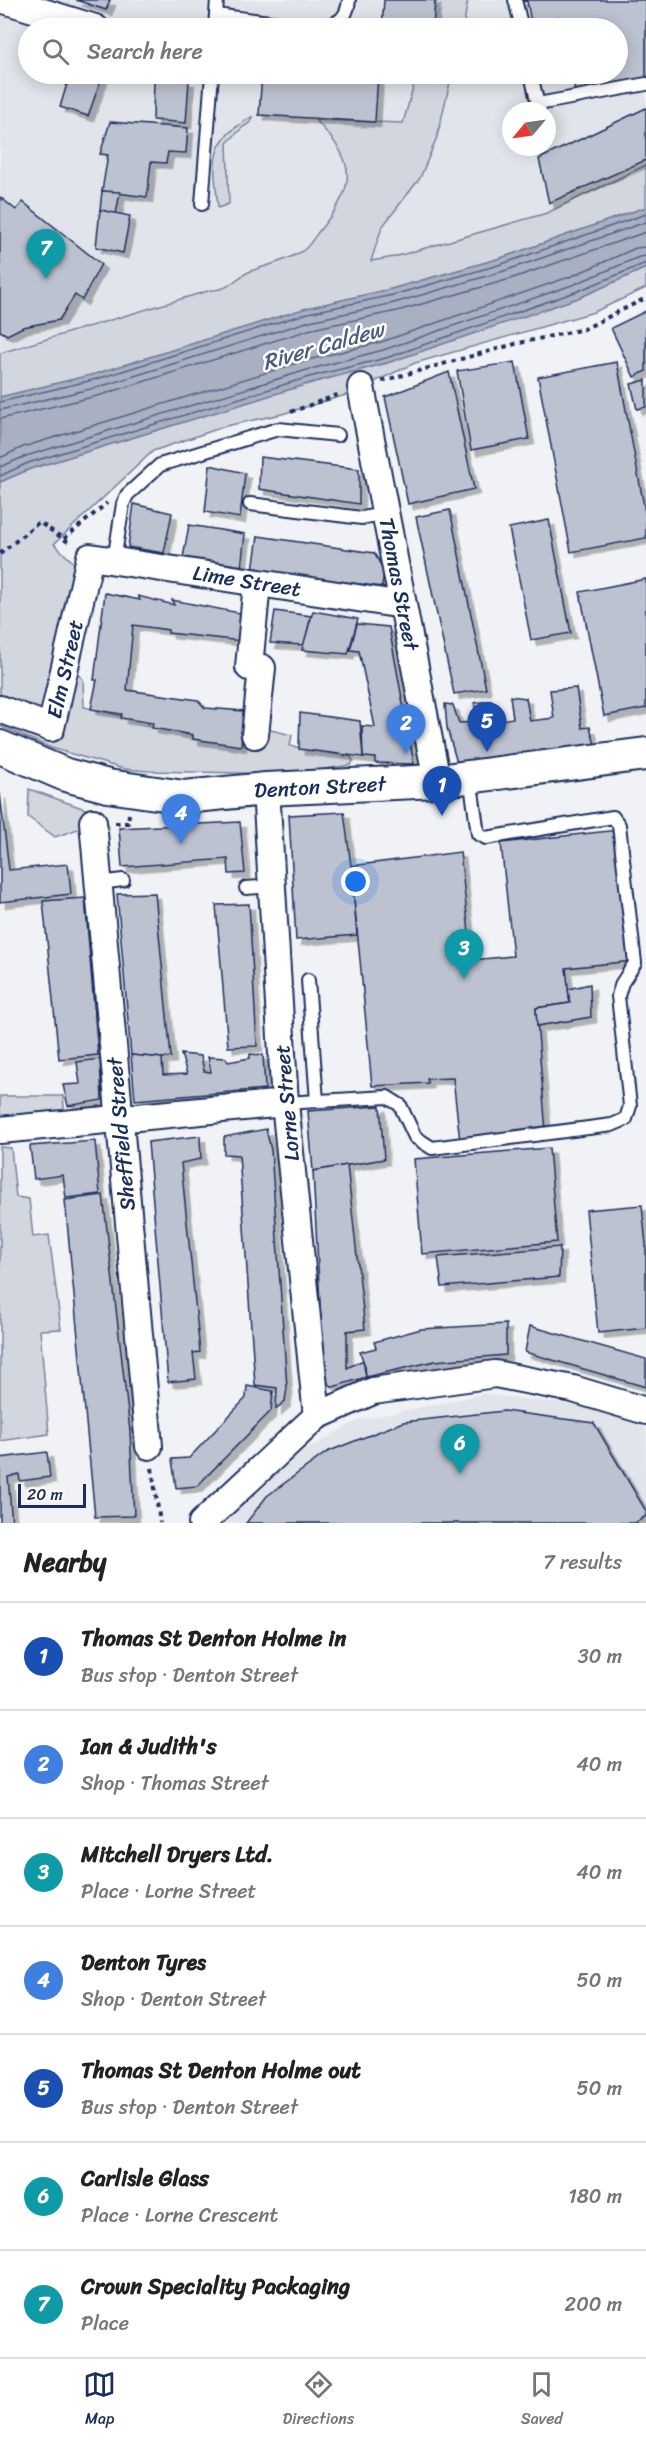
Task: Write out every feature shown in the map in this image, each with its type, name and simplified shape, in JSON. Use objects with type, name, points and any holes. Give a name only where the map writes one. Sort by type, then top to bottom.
[{"type":"street","points":[[4,0],[62,18]]},
{"type":"street","name":"Thomas Street","points":[[361,387],[437,781]]},
{"type":"street","name":"Lime Street","points":[[102,559],[403,605]]},
{"type":"street","name":"Elm Street","points":[[0,709],[51,728],[102,559]]},
{"type":"street","points":[[255,735],[262,668],[249,667],[257,583]]},
{"type":"street","name":"Denton Street","points":[[0,747],[66,775],[108,786],[184,797],[266,789],[437,781],[646,754]]},
{"type":"street","name":"Lorne Street","points":[[266,789],[285,1102],[317,1416]]},
{"type":"street","name":"Sheffield Street","points":[[93,822],[111,881],[119,1120],[149,1446]]},
{"type":"street","points":[[0,1130],[285,1102]]},
{"type":"street","points":[[202,1523],[317,1416],[374,1391],[495,1374],[573,1389],[646,1411]]},
{"type":"lane","points":[[216,18],[217,0]]},
{"type":"lane","points":[[342,18],[349,0]]},
{"type":"lane","points":[[515,0],[520,18]]},
{"type":"lane","points":[[216,15],[244,18]]},
{"type":"lane","points":[[202,204],[211,84]]},
{"type":"lane","points":[[533,84],[538,102]]},
{"type":"lane","points":[[556,104],[646,84]]},
{"type":"lane","points":[[102,559],[127,495],[160,465],[278,429],[338,435]]},
{"type":"lane","points":[[250,504],[362,518],[386,513]]},
{"type":"lane","points":[[285,1102],[387,1097],[400,1106],[415,1137],[432,1148],[612,1125],[626,1119],[630,1106],[618,996],[622,983],[635,963],[619,825],[613,817],[486,838],[478,834],[470,777]]},
{"type":"lane","points":[[246,888],[272,886]]},
{"type":"lane","points":[[308,980],[317,1101]]},
{"type":"path","points":[[361,387],[515,344],[584,329],[646,298]]},
{"type":"path","points":[[0,554],[39,522],[64,539]]},
{"type":"path","points":[[149,1446],[160,1523]]},
{"type":"shaded area","points":[[0,0],[646,0],[646,165],[547,213],[394,257],[238,279],[223,290],[211,290],[0,353]]},
{"type":"shaded area","points":[[437,0],[468,0],[465,18],[432,18]]},
{"type":"shaded area","points":[[414,84],[450,84],[437,137],[420,178],[382,227],[371,261],[394,257],[547,213],[646,165],[646,207],[501,258],[391,289],[307,308],[95,374],[0,397],[0,353],[223,288],[251,271],[288,258],[306,248],[335,210],[347,183],[344,159],[338,147],[315,120],[403,123]]},
{"type":"shaded area","points":[[252,117],[251,122],[227,143],[229,204],[218,208],[215,178],[216,155],[227,135]]},
{"type":"shaded area","points":[[646,268],[646,288],[594,312],[415,363],[346,395],[282,414],[226,426],[153,451],[54,544],[75,564],[55,654],[83,679],[84,707],[122,716],[150,718],[148,725],[193,736],[255,745],[262,728],[292,735],[290,746],[351,757],[353,761],[351,765],[292,774],[124,769],[51,748],[0,726],[0,482],[30,469],[311,383],[387,363],[580,297]]},
{"type":"shaded area","points":[[29,789],[88,810],[84,827],[55,837],[28,817]]},
{"type":"shaded area","points":[[0,1096],[63,1096],[65,1117],[0,1121]]},
{"type":"shaded area","points":[[0,1147],[11,1148],[16,1197],[29,1199],[33,1237],[49,1235],[61,1329],[40,1330],[49,1434],[0,1441]]},
{"type":"shaded area","points":[[484,1394],[592,1407],[646,1428],[646,1523],[222,1523],[241,1503],[297,1455],[359,1420]]},
{"type":"water","name":"River Caldew","points":[[646,207],[646,268],[581,297],[387,363],[311,383],[30,469],[0,482],[0,397],[95,374],[307,308],[391,289],[501,258]]},
{"type":"building","points":[[76,0],[110,0],[106,10]]},
{"type":"building","points":[[384,0],[435,0],[434,18],[383,18]]},
{"type":"building","points":[[518,0],[646,0],[646,81],[576,94],[574,84],[628,84],[628,18],[530,18],[527,1],[518,2]]},
{"type":"building","points":[[67,84],[99,84],[88,116],[60,107]]},
{"type":"building","points":[[154,84],[189,84],[186,123],[153,120]]},
{"type":"building","points":[[261,84],[377,84],[375,122],[259,115]]},
{"type":"building","points":[[646,108],[646,160],[549,203],[539,159],[545,156],[556,156],[556,151]]},
{"type":"building","points":[[110,122],[188,128],[186,153],[168,152],[166,163],[151,162],[147,197],[102,191],[108,155],[100,154]]},
{"type":"building","points":[[102,191],[120,192],[116,214],[100,210]]},
{"type":"building","points":[[0,197],[16,210],[23,202],[101,264],[82,300],[75,295],[59,320],[23,327],[7,335],[0,331]]},
{"type":"building","points":[[100,210],[130,216],[123,253],[96,247]]},
{"type":"building","points":[[646,311],[646,371],[634,377],[611,328]]},
{"type":"building","points":[[515,362],[529,439],[471,450],[457,371]]},
{"type":"building","points":[[617,362],[646,517],[646,538],[571,552],[538,377]]},
{"type":"building","points":[[449,372],[474,489],[408,504],[385,397]]},
{"type":"building","points":[[646,380],[646,407],[637,409],[631,384]]},
{"type":"building","points":[[260,457],[359,469],[359,504],[259,489]]},
{"type":"building","points":[[210,465],[245,473],[240,518],[205,512]]},
{"type":"building","points":[[134,504],[172,513],[164,553],[128,547]]},
{"type":"building","points":[[450,510],[486,689],[454,694],[416,517]]},
{"type":"building","points":[[549,520],[571,633],[531,640],[509,528]]},
{"type":"building","points":[[189,525],[245,534],[241,568],[183,558]]},
{"type":"building","points":[[258,536],[374,553],[384,571],[382,587],[253,570]]},
{"type":"building","points":[[646,579],[646,708],[604,716],[580,592]]},
{"type":"building","points":[[105,593],[140,600],[138,596],[174,605],[172,600],[245,614],[242,641],[168,633],[168,630],[133,625],[127,690],[198,700],[205,708],[244,711],[241,746],[193,739],[193,735],[152,728],[153,723],[121,718],[122,714],[91,709],[97,680],[94,680]]},
{"type":"building","points":[[275,611],[311,616],[304,645],[270,643]]},
{"type":"building","points":[[313,611],[358,619],[348,654],[302,650]]},
{"type":"building","points":[[357,624],[389,627],[414,764],[375,763],[375,758],[363,757],[362,726],[375,727],[359,651],[350,650]]},
{"type":"building","points":[[576,688],[582,728],[590,727],[596,748],[457,763],[447,728],[445,704],[453,705],[459,723],[479,722],[474,703],[491,701],[495,721],[513,718],[510,696],[526,698],[530,721],[554,718],[550,690]]},
{"type":"building","points":[[300,713],[360,721],[363,757],[299,749]]},
{"type":"building","points":[[0,793],[9,870],[68,864],[71,894],[0,902]]},
{"type":"building","points":[[344,812],[357,935],[296,940],[289,815]]},
{"type":"building","points":[[240,822],[245,873],[229,874],[228,859],[122,867],[119,828]]},
{"type":"building","points":[[618,830],[632,961],[566,968],[570,1003],[536,1008],[546,1132],[460,1141],[453,1078],[427,1079],[428,1083],[372,1086],[351,866],[460,852],[472,960],[513,956],[501,843]]},
{"type":"building","points":[[155,893],[171,1057],[162,1058],[131,1055],[117,894]]},
{"type":"building","points":[[85,898],[98,1055],[59,1059],[43,901]]},
{"type":"building","points":[[249,904],[257,1046],[228,1047],[216,905]]},
{"type":"building","points":[[590,984],[591,1017],[537,1026],[536,1008],[570,1003],[568,989]]},
{"type":"building","points":[[181,1054],[201,1056],[204,1071],[211,1072],[208,1057],[226,1058],[228,1062],[250,1058],[250,1054],[263,1055],[265,1089],[135,1100],[131,1055],[162,1058],[163,1075],[187,1074]]},
{"type":"building","points":[[100,1059],[102,1100],[68,1106],[63,1085],[80,1084],[77,1062]]},
{"type":"building","points":[[380,1106],[384,1159],[313,1171],[308,1111]]},
{"type":"building","points":[[266,1129],[271,1150],[287,1388],[285,1401],[276,1409],[277,1388],[255,1385],[239,1155],[224,1154],[224,1137]]},
{"type":"building","points":[[200,1136],[201,1159],[181,1163],[200,1352],[193,1353],[196,1379],[168,1382],[148,1142]]},
{"type":"building","points":[[95,1141],[100,1194],[66,1198],[63,1175],[34,1179],[30,1146]]},
{"type":"building","points":[[549,1148],[557,1242],[422,1254],[414,1159]]},
{"type":"building","points":[[347,1165],[365,1329],[347,1331],[347,1368],[363,1360],[366,1377],[333,1387],[324,1380],[313,1171]]},
{"type":"building","points":[[103,1195],[130,1431],[134,1516],[95,1517],[65,1200]]},
{"type":"building","points":[[642,1205],[646,1245],[646,1328],[598,1333],[586,1210]]},
{"type":"building","points":[[560,1247],[559,1277],[442,1287],[438,1257]]},
{"type":"building","points":[[506,1324],[506,1355],[435,1361],[366,1377],[360,1352],[376,1348],[374,1342],[421,1329]]},
{"type":"building","points":[[530,1326],[646,1359],[646,1387],[525,1352]]},
{"type":"building","points":[[247,1386],[273,1391],[271,1411],[197,1486],[176,1488],[172,1459],[189,1458],[246,1398]]},
{"type":"building","points":[[504,1411],[594,1423],[646,1511],[646,1516],[635,1523],[246,1523],[267,1496],[327,1452],[403,1422]]},
{"type":"building","points":[[47,1452],[50,1477],[20,1481],[19,1474],[8,1477],[12,1523],[0,1523],[0,1458]]},
{"type":"place","name":"Crown Speciality Packaging","points":[[46,279]]},
{"type":"place","name":"Thomas St Denton Holme out","points":[[487,752]]},
{"type":"place","name":"Ian & Judith's","points":[[406,754]]},
{"type":"place","name":"Thomas St Denton Holme in","points":[[442,816]]},
{"type":"place","name":"Denton Tyres","points":[[181,844]]},
{"type":"place","name":"Mitchell Dryers Ltd.","points":[[464,979]]},
{"type":"place","name":"Carlisle Glass","points":[[460,1474]]}]
